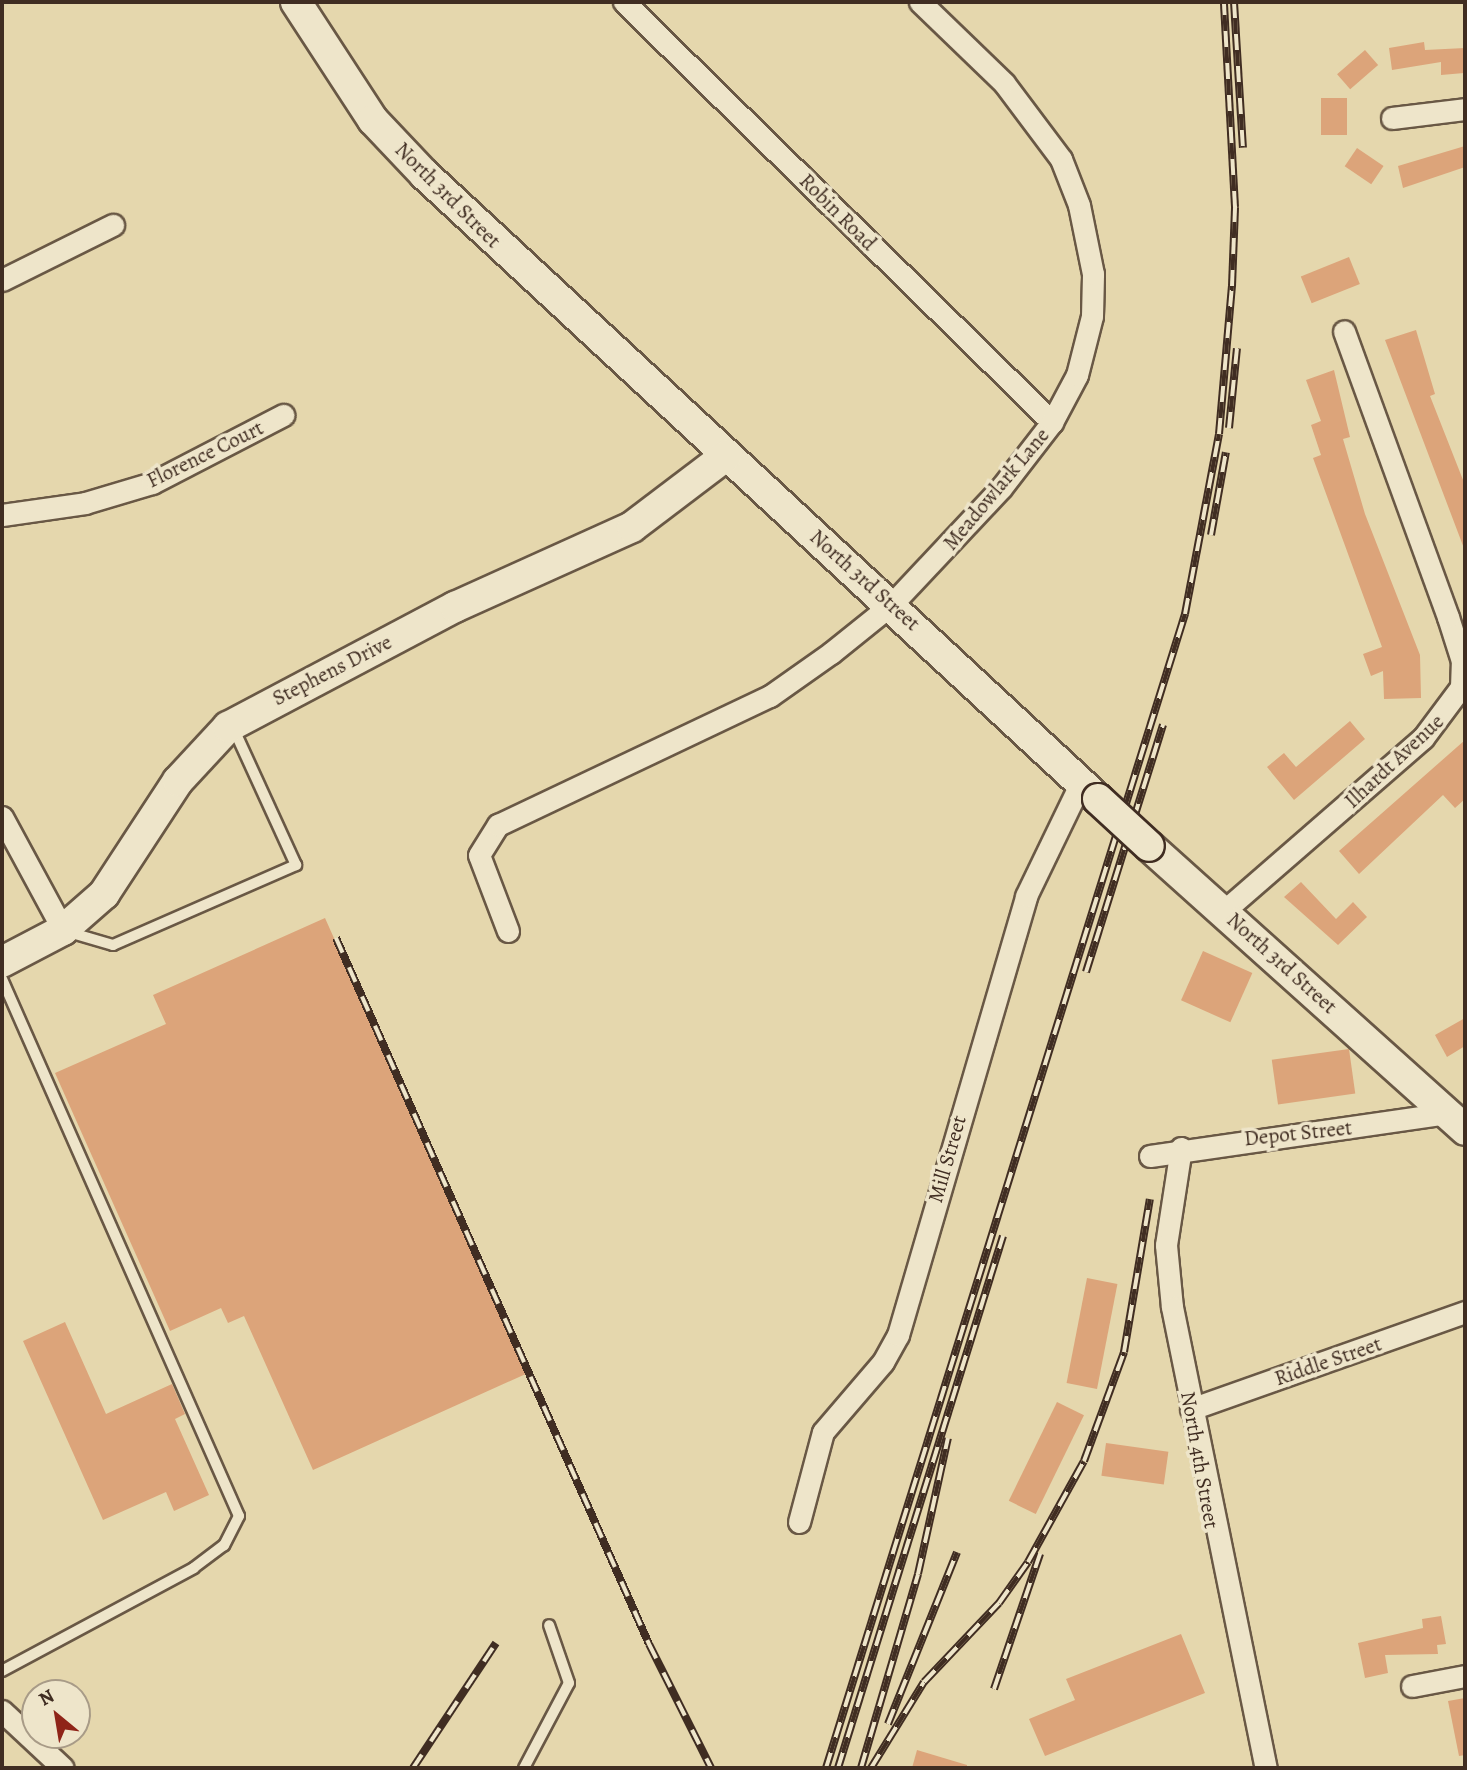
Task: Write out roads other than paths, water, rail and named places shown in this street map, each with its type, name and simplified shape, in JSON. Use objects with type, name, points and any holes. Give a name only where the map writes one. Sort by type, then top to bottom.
[{"type":"main road","name":"North 3rd Street","points":[[296,2],[373,120],[424,174],[892,604],[1089,791],[1225,910],[1456,1122]]},
{"type":"main road","name":"Stephens Drive","points":[[2,962],[63,930],[104,894],[178,780],[232,724],[454,607],[632,527],[727,455]]},
{"type":"street","name":"Robin Road","points":[[624,2],[1052,422]]},
{"type":"street","name":"Meadowlark Lane","points":[[508,931],[479,855],[498,825],[770,696],[892,604],[1002,488],[1052,422],[1077,375],[1092,316],[1093,274],[1079,205],[1036,119],[932,6]]},
{"type":"street","points":[[1392,118],[1465,109]]},
{"type":"street","points":[[2,280],[113,225]]},
{"type":"street","name":"Ilhardt Avenue","points":[[1225,910],[1423,738],[1461,687],[1462,661],[1448,617],[1343,331]]},
{"type":"street","name":"Florence Court","points":[[2,515],[85,503],[152,483],[283,415]]},
{"type":"street","name":"Mill Street","points":[[799,1522],[823,1432],[883,1362],[898,1335],[1026,896],[1089,791]]},
{"type":"street","points":[[2,817],[63,930]]},
{"type":"street","name":"Depot Street","points":[[1150,1156],[1181,1149],[1456,1122]]},
{"type":"street","name":"North 4th Street","points":[[1181,1149],[1166,1245],[1191,1409],[1266,1768]]},
{"type":"street","name":"Riddle Street","points":[[1191,1409],[1465,1312]]},
{"type":"street","points":[[1412,1686],[1465,1676]]},
{"type":"street","points":[[2,1711],[63,1768]]},
{"type":"lane","points":[[63,930],[113,945],[296,865],[232,724]]},
{"type":"lane","points":[[2,979],[239,1516],[224,1545],[194,1568],[4,1666]]},
{"type":"lane","points":[[524,1768],[569,1683],[549,1625]]},
{"type":"railway","points":[[826,1768],[1185,614],[1219,434],[1232,286],[1235,207],[1224,2]]},
{"type":"railway","points":[[1234,2],[1243,148]]},
{"type":"railway","points":[[1229,428],[1237,348]]},
{"type":"railway","points":[[1211,535],[1226,452]]},
{"type":"railway","points":[[1086,972],[1163,725]]},
{"type":"railway","points":[[336,938],[649,1644],[711,1768]]},
{"type":"railway","points":[[871,1768],[924,1682],[999,1603],[1028,1562],[1084,1461],[1124,1352],[1150,1199]]},
{"type":"railway","points":[[838,1768],[1003,1236]]},
{"type":"railway","points":[[861,1768],[918,1574],[948,1438]]},
{"type":"railway","points":[[888,1724],[957,1552]]},
{"type":"railway","points":[[994,1689],[1040,1554]]},
{"type":"railway","points":[[413,1768],[496,1643]]}]
